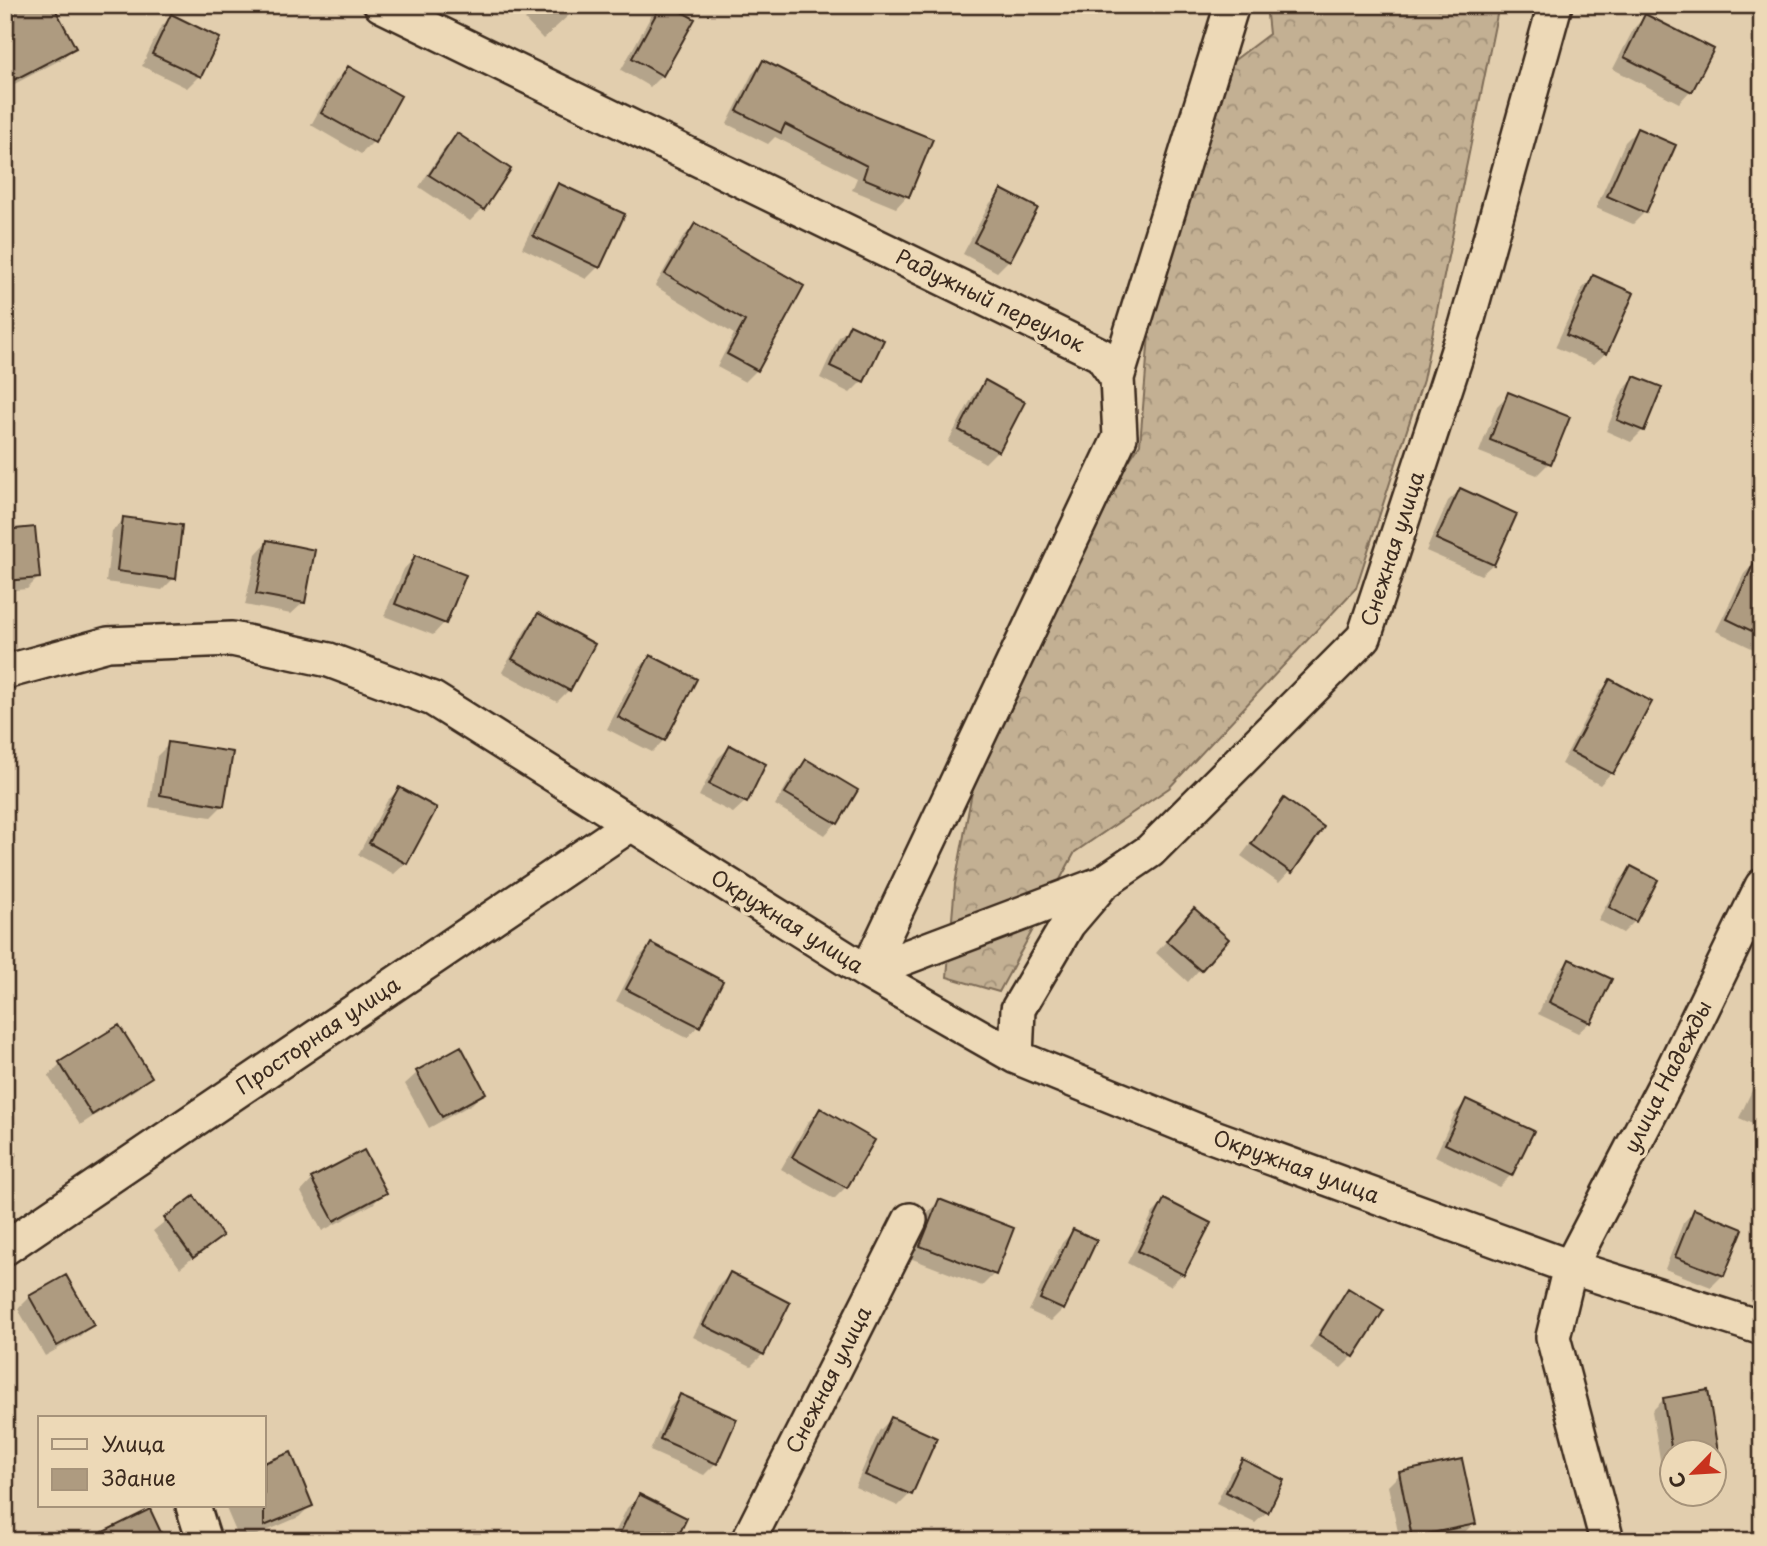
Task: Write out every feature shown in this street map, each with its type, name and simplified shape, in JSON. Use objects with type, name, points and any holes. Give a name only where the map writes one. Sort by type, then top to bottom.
[{"type":"street","name":"Радужный переулок","points":[[381,5],[1101,355],[1117,378]]},
{"type":"street","points":[[867,972],[1120,437],[1117,378],[1233,5]]},
{"type":"street","name":"Снежная улица","points":[[1016,1057],[1018,1009],[1068,924],[1104,883],[1150,851],[1364,637],[1466,326],[1555,5]]},
{"type":"street","name":"Окружная улица","points":[[5,671],[108,644],[232,639],[329,660],[433,699],[867,972],[1016,1057],[1202,1133],[1570,1266]]},
{"type":"street","name":"Просторная улица","points":[[5,1248],[631,824]]},
{"type":"street","points":[[867,972],[1104,883]]},
{"type":"street","name":"улица Надежды","points":[[1596,1538],[1553,1337],[1570,1266],[1699,1017],[1762,886]]},
{"type":"street","name":"Снежная улица","points":[[748,1541],[910,1220]]},
{"type":"street","points":[[1570,1266],[1762,1328]]},
{"type":"street","points":[[193,1508],[204,1541]]},
{"type":"green space","points":[[1266,5],[1499,5],[1423,380],[1356,588],[1169,788],[1075,852],[999,992],[947,977],[955,884],[972,792],[1023,620],[1140,444],[1154,274],[1196,89],[1269,34]]},
{"type":"building","points":[[22,5],[53,5],[76,48],[14,80],[5,63],[5,14]]},
{"type":"building","points":[[661,5],[669,5],[695,19],[663,76],[632,58]]},
{"type":"building","points":[[171,14],[220,38],[201,77],[152,54]]},
{"type":"building","points":[[1645,14],[1714,49],[1692,92],[1624,57]]},
{"type":"building","points":[[763,60],[861,110],[933,139],[909,197],[863,178],[867,166],[785,124],[781,133],[737,111]]},
{"type":"building","points":[[348,66],[401,96],[375,143],[321,113]]},
{"type":"building","points":[[1637,128],[1676,145],[1646,213],[1607,196]]},
{"type":"building","points":[[457,133],[511,169],[484,210],[429,175]]},
{"type":"building","points":[[558,183],[625,214],[600,268],[533,236]]},
{"type":"building","points":[[1001,189],[1038,208],[1010,261],[974,242]]},
{"type":"building","points":[[695,223],[804,286],[758,371],[727,354],[745,321],[665,274]]},
{"type":"building","points":[[1593,275],[1634,293],[1607,354],[1566,335]]},
{"type":"building","points":[[850,324],[884,340],[864,382],[830,366]]},
{"type":"building","points":[[1634,376],[1662,387],[1644,431],[1617,420]]},
{"type":"building","points":[[985,380],[1025,402],[999,452],[959,430]]},
{"type":"building","points":[[1508,392],[1570,417],[1551,464],[1490,440]]},
{"type":"building","points":[[1460,488],[1517,514],[1494,565],[1436,539]]},
{"type":"building","points":[[123,517],[182,525],[176,579],[117,571]]},
{"type":"building","points":[[35,527],[40,578],[5,581],[5,530]]},
{"type":"building","points":[[267,540],[315,550],[305,603],[256,594]]},
{"type":"building","points":[[1762,546],[1762,636],[1727,619]]},
{"type":"building","points":[[415,555],[466,575],[446,624],[395,604]]},
{"type":"building","points":[[538,613],[595,644],[570,691],[512,659]]},
{"type":"building","points":[[650,655],[697,679],[665,741],[618,717]]},
{"type":"building","points":[[1610,679],[1652,702],[1613,774],[1571,752]]},
{"type":"building","points":[[168,742],[233,752],[224,806],[160,795]]},
{"type":"building","points":[[730,745],[766,764],[747,803],[709,784]]},
{"type":"building","points":[[806,759],[858,790],[838,824],[785,793]]},
{"type":"building","points":[[399,787],[437,808],[407,864],[369,843]]},
{"type":"building","points":[[1284,798],[1324,827],[1292,873],[1251,844]]},
{"type":"building","points":[[1631,866],[1658,880],[1636,922],[1609,907]]},
{"type":"building","points":[[1194,908],[1229,939],[1201,971],[1166,941]]},
{"type":"building","points":[[651,943],[723,981],[700,1027],[626,989]]},
{"type":"building","points":[[1569,959],[1612,979],[1591,1023],[1549,1002]]},
{"type":"building","points":[[119,1025],[152,1077],[92,1115],[59,1062]]},
{"type":"building","points":[[461,1046],[486,1093],[442,1117],[416,1071]]},
{"type":"building","points":[[1466,1099],[1534,1131],[1512,1176],[1445,1144]]},
{"type":"building","points":[[820,1108],[875,1140],[847,1188],[792,1157]]},
{"type":"building","points":[[364,1150],[387,1193],[334,1221],[311,1178]]},
{"type":"building","points":[[194,1196],[223,1236],[193,1258],[164,1218]]},
{"type":"building","points":[[939,1199],[1014,1228],[996,1275],[920,1246]]},
{"type":"building","points":[[1164,1199],[1211,1223],[1184,1275],[1138,1251]]},
{"type":"building","points":[[1694,1209],[1743,1229],[1724,1276],[1675,1257]]},
{"type":"building","points":[[1073,1229],[1097,1240],[1064,1310],[1040,1299]]},
{"type":"building","points":[[730,1272],[790,1303],[764,1355],[703,1325]]},
{"type":"building","points":[[66,1275],[94,1325],[57,1346],[29,1296]]},
{"type":"building","points":[[1348,1288],[1384,1310],[1354,1357],[1319,1335]]},
{"type":"building","points":[[1708,1390],[1716,1438],[1670,1438],[1663,1398]]},
{"type":"building","points":[[680,1394],[737,1419],[717,1464],[660,1439]]},
{"type":"building","points":[[891,1417],[937,1438],[912,1495],[865,1475]]},
{"type":"building","points":[[291,1452],[313,1506],[264,1526],[266,1462]]},
{"type":"building","points":[[1242,1459],[1284,1480],[1268,1513],[1226,1492]]},
{"type":"building","points":[[1462,1459],[1476,1524],[1412,1537],[1399,1472]]},
{"type":"building","points":[[639,1494],[687,1518],[676,1541],[616,1541]]},
{"type":"building","points":[[150,1509],[165,1541],[85,1541]]}]
